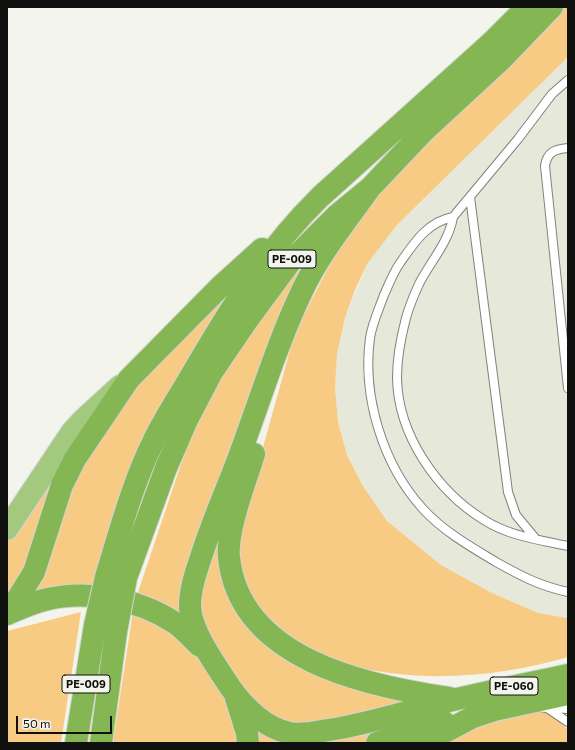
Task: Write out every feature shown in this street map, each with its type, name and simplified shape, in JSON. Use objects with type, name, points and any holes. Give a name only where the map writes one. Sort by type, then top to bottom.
[{"type":"highway","name":"PE-009","points":[[101,743],[116,632],[116,578],[135,488],[154,440],[238,298],[298,219],[491,43],[527,7]]},
{"type":"highway","name":"PE-009","points":[[76,743],[95,625],[186,422],[212,372],[246,322],[291,261],[337,215],[370,188],[423,132],[502,59],[552,7]]},
{"type":"highway","points":[[370,188],[330,242],[302,291],[287,326],[271,372],[215,516],[192,586],[190,614],[208,653],[233,691],[262,721],[289,733],[303,734],[336,729],[460,700]]},
{"type":"highway","points":[[7,610],[18,598],[34,572],[62,485],[75,459],[129,379],[220,287],[277,235],[298,219]]},
{"type":"highway","points":[[271,372],[274,381],[273,386],[232,528],[230,543],[229,556],[232,570],[243,600],[258,623],[274,637],[314,663],[332,671],[376,684],[460,700]]},
{"type":"highway","points":[[7,614],[44,600],[71,596],[99,596],[134,604],[175,623],[208,653]]},
{"type":"highway","name":"PE-060","points":[[460,700],[568,674]]},
{"type":"highway","points":[[233,691],[247,733],[248,743]]},
{"type":"highway","name":"PE-060","points":[[473,717],[568,694]]},
{"type":"highway","points":[[377,743],[442,723],[473,717]]},
{"type":"highway","points":[[424,743],[473,717]]},
{"type":"main road","points":[[7,529],[72,432],[84,419],[129,379]]},
{"type":"lane","points":[[568,80],[552,94],[518,140],[452,217],[435,222],[414,243],[393,272],[370,338],[368,366],[371,399],[377,429],[391,460],[403,481],[423,509],[444,528],[474,549],[530,581],[568,592]]},
{"type":"lane","points":[[568,148],[553,151],[549,154],[546,166],[568,388]]},
{"type":"lane","points":[[470,197],[508,492],[516,515],[535,539]]},
{"type":"lane","points":[[452,217],[451,227],[446,239],[419,285],[406,318],[401,342],[397,378],[401,408],[409,433],[426,463],[443,486],[466,507],[485,521],[503,529],[535,539],[568,546]]},
{"type":"lane","points":[[522,704],[568,710]]},
{"type":"lane","points":[[547,708],[568,722]]},
{"type":"shaded area","points":[[554,7],[568,7],[568,57],[396,226],[367,264],[355,290],[345,318],[337,354],[335,387],[338,422],[347,455],[363,486],[387,521],[441,565],[492,593],[538,613],[568,618],[568,657],[494,673],[453,676],[413,675],[373,670],[335,660],[300,644],[264,615],[254,602],[242,580],[237,564],[237,549],[239,534],[290,350],[269,398],[233,528],[229,556],[234,577],[243,600],[259,623],[322,676],[433,705],[362,722],[496,695],[369,743],[113,743],[133,611],[164,625],[232,689],[208,653],[181,620],[134,604],[212,372],[276,280],[349,210],[306,312],[331,264],[358,218],[390,174],[426,134],[452,112]],"holes":[[[234,692],[288,733],[275,728],[247,733]]]},
{"type":"shaded area","points":[[568,57],[568,618],[538,613],[492,593],[441,565],[387,521],[363,486],[347,455],[338,422],[335,387],[337,354],[345,318],[367,264],[381,244],[396,226]]},
{"type":"shaded area","points":[[277,235],[150,435],[99,596],[7,600],[7,528],[161,345]]},
{"type":"shaded area","points":[[81,612],[61,743],[7,743],[7,631]]},
{"type":"shaded area","points":[[548,710],[568,730],[568,743],[429,743],[468,717]]}]
